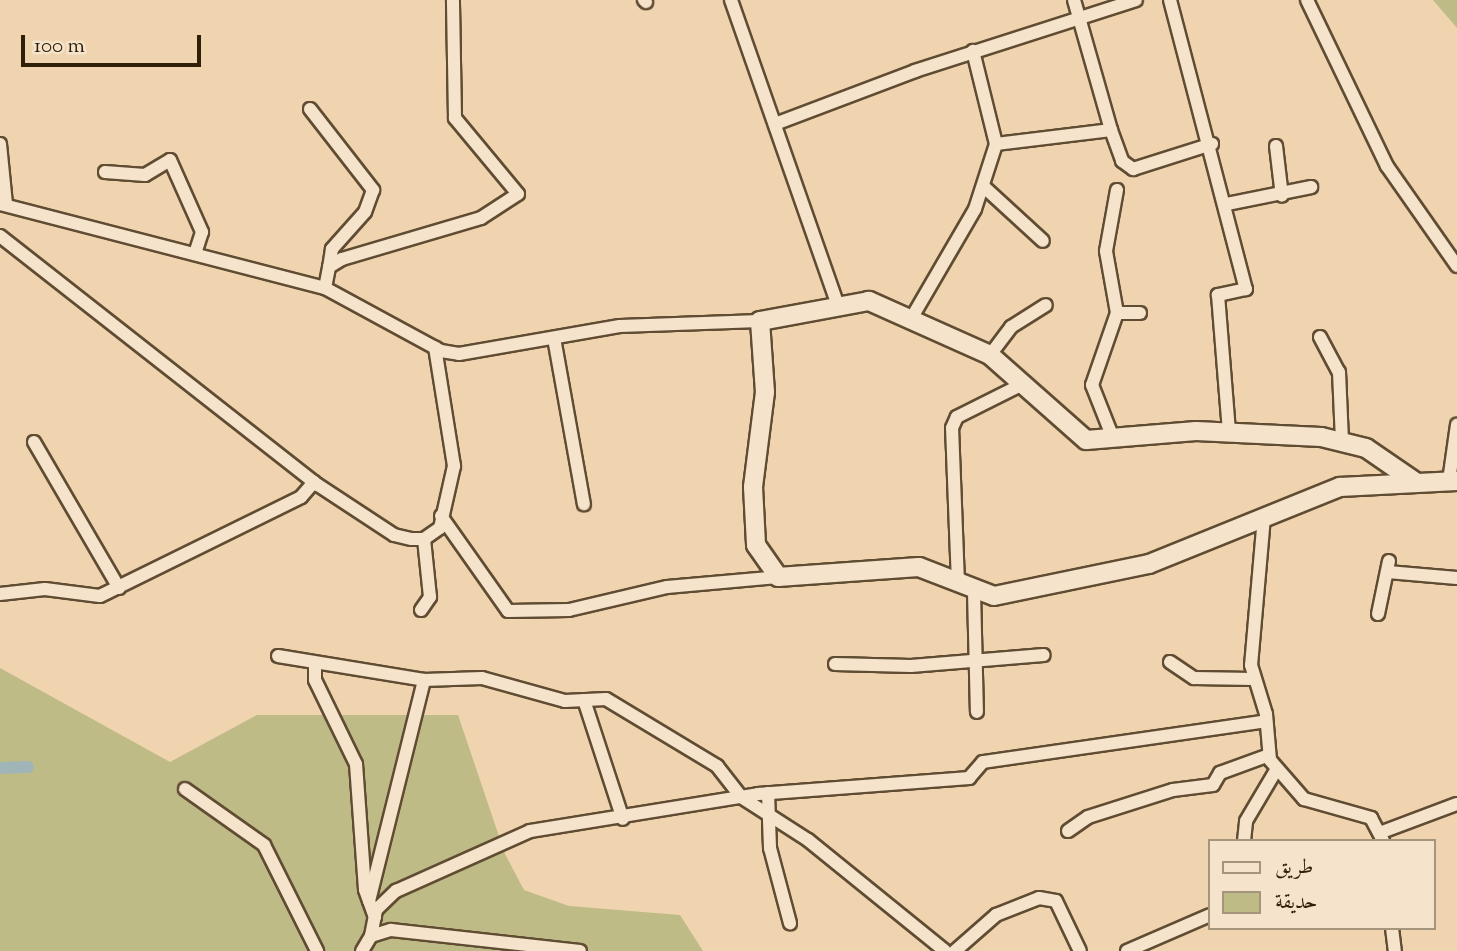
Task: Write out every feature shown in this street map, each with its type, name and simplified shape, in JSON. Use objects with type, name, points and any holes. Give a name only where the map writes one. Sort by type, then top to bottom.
[{"type":"street","points":[[329,267],[481,218],[518,194],[455,118],[453,0]]},
{"type":"street","points":[[730,0],[837,303]]},
{"type":"street","points":[[1074,0],[1122,161],[1133,169],[1212,144]]},
{"type":"street","points":[[775,124],[973,51],[1136,0]]},
{"type":"street","points":[[1170,0],[1212,144],[1246,289],[1218,295],[1228,432]]},
{"type":"street","points":[[1307,0],[1387,166],[1457,266]]},
{"type":"street","points":[[911,319],[949,260],[950,248],[983,186],[996,144],[973,51]]},
{"type":"street","points":[[310,109],[373,190],[365,212],[332,249],[325,288]]},
{"type":"street","points":[[996,144],[1111,130]]},
{"type":"street","points":[[0,144],[3,204],[196,251],[325,288],[435,348],[459,354],[621,326],[760,321],[837,303],[869,301],[990,355],[1086,440],[1228,432],[1342,442],[1392,461],[1414,481]]},
{"type":"street","points":[[1276,146],[1282,196]]},
{"type":"street","points":[[104,172],[145,175],[170,160],[202,232],[196,251]]},
{"type":"street","points":[[983,186],[1043,241]]},
{"type":"street","points":[[1227,204],[1282,196],[1311,187]]},
{"type":"street","points":[[1113,438],[1092,385],[1117,313],[1106,251],[1117,190]]},
{"type":"street","points":[[0,236],[314,482],[394,535],[424,539],[440,528],[455,447],[435,348]]},
{"type":"street","points":[[990,355],[1011,327],[1046,305]]},
{"type":"street","points":[[1117,313],[1140,313]]},
{"type":"street","points":[[760,321],[765,392],[753,487],[756,545],[778,577]]},
{"type":"street","points":[[1320,337],[1339,372],[1342,442]]},
{"type":"street","points":[[554,338],[584,504]]},
{"type":"street","points":[[958,583],[952,428],[957,417],[1023,384]]},
{"type":"street","points":[[441,516],[508,611],[569,610],[667,587],[919,567],[974,592],[994,596],[1149,564],[1340,487],[1453,481],[1457,425]]},
{"type":"street","points":[[34,442],[119,588]]},
{"type":"street","points":[[0,594],[45,589],[100,596],[301,497],[314,482]]},
{"type":"street","points":[[1264,517],[1253,679],[1266,721],[1269,755],[1275,772],[1304,799],[1371,818],[1383,836],[1457,804]]},
{"type":"street","points":[[421,610],[430,597],[424,539]]},
{"type":"street","points":[[1378,614],[1389,566],[1457,578]]},
{"type":"street","points":[[974,592],[976,712]]},
{"type":"street","points":[[835,664],[976,662],[1044,655]]},
{"type":"street","points":[[278,656],[424,680],[482,678],[565,701],[606,699],[646,718],[717,766],[741,797],[771,819],[808,840],[945,951]]},
{"type":"street","points":[[1170,662],[1194,678],[1253,679]]},
{"type":"street","points":[[315,663],[316,680],[356,764],[369,901],[374,917],[372,936],[362,951]]},
{"type":"street","points":[[369,901],[424,680]]},
{"type":"street","points":[[584,700],[623,819]]},
{"type":"street","points":[[374,917],[396,891],[512,836],[768,793],[969,778],[983,762],[1266,721]]},
{"type":"street","points":[[1068,831],[1088,817],[1173,790],[1213,785],[1220,773],[1269,755]]},
{"type":"street","points":[[1244,839],[1245,821],[1275,772]]},
{"type":"street","points":[[185,789],[264,845],[317,951]]},
{"type":"street","points":[[768,793],[771,848],[790,923]]},
{"type":"street","points":[[956,951],[1010,906],[1047,898],[1058,905],[1080,951]]},
{"type":"street","points":[[1127,951],[1208,916]]},
{"type":"street","points":[[372,936],[410,930],[580,951]]},
{"type":"street","points":[[1392,930],[1395,951]]},
{"type":"green space","points":[[1433,0],[1457,0],[1457,28]]},
{"type":"green space","points":[[0,668],[170,762],[257,715],[458,715],[505,854],[524,890],[569,906],[680,915],[703,951],[0,951]]},
{"type":"waterway","points":[[0,768],[28,767]]}]
